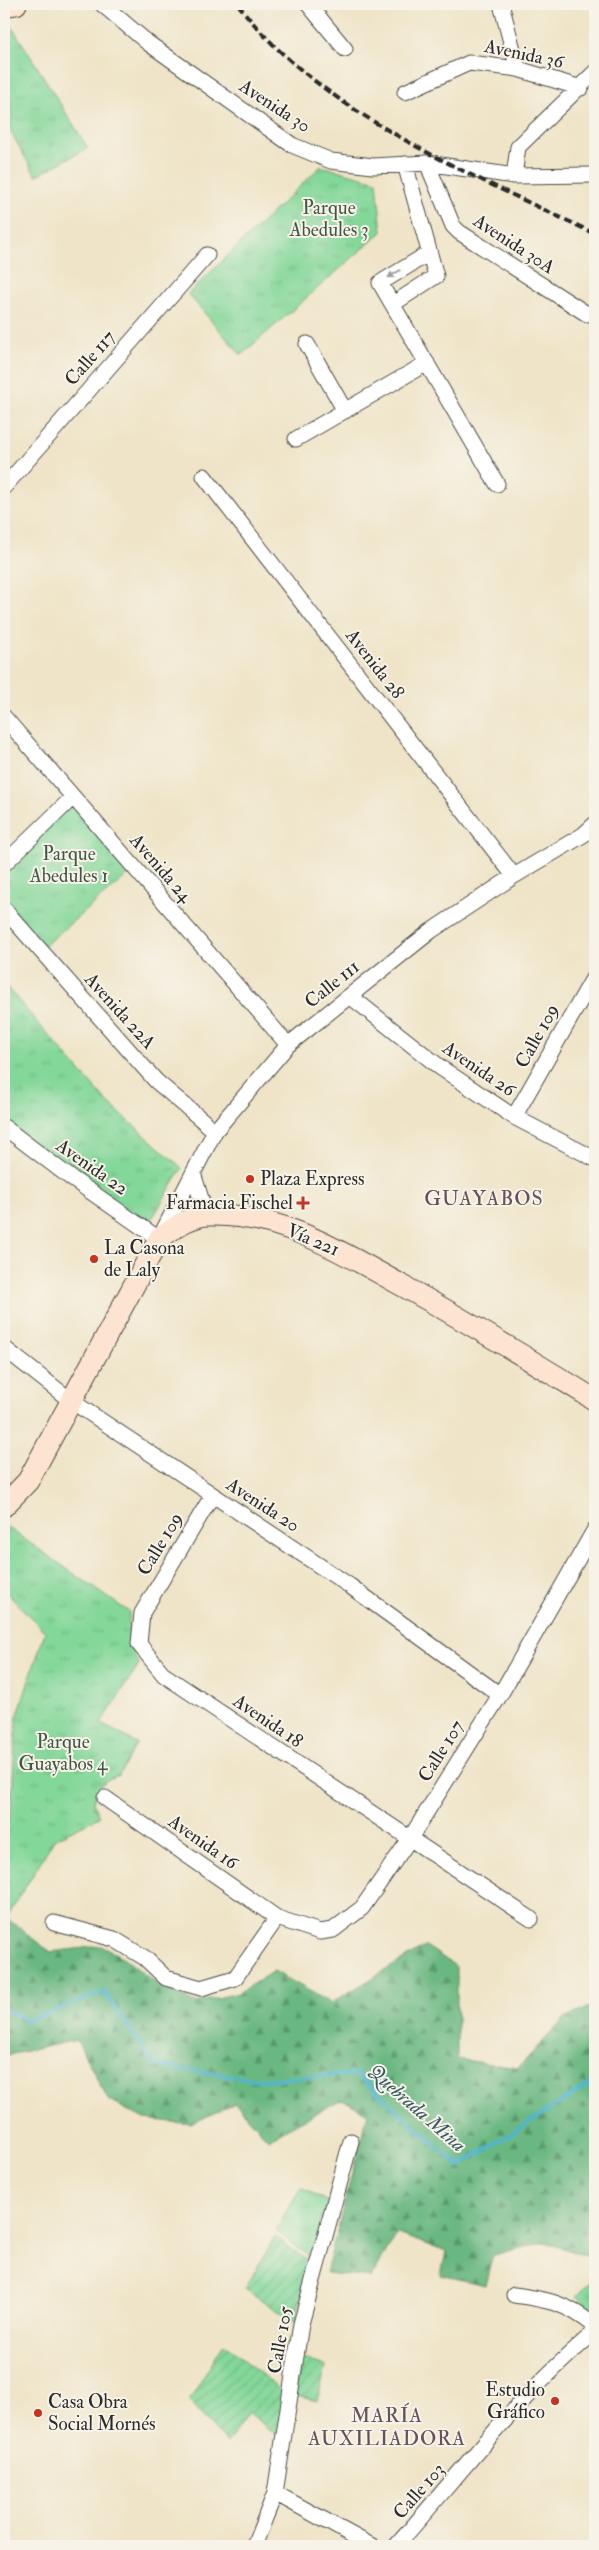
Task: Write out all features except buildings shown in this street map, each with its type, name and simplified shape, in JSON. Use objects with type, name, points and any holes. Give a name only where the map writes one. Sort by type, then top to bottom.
[{"type":"main road","name":"Vía 221","points":[[4,1506],[28,1481],[70,1400],[159,1239],[185,1221],[206,1215],[256,1218],[302,1233],[349,1256],[485,1331],[595,1400]]},
{"type":"street","name":"Avenida 30","points":[[102,4],[148,43],[292,145],[331,161],[373,166],[427,163],[514,176],[595,175]]},
{"type":"street","points":[[308,4],[345,49]]},
{"type":"street","points":[[501,4],[518,70]]},
{"type":"street","name":"Avenida 36","points":[[405,92],[469,63],[518,70],[581,88]]},
{"type":"street","points":[[514,176],[518,147],[581,88],[595,72]]},
{"type":"street","name":"Avenida 30A","points":[[427,163],[453,226],[459,232],[587,314]]},
{"type":"street","points":[[393,304],[436,276],[405,164]]},
{"type":"street","points":[[429,252],[380,283],[497,484]]},
{"type":"street","name":"Calle 117","points":[[4,486],[206,255]]},
{"type":"street","points":[[307,344],[345,410]]},
{"type":"street","points":[[296,439],[427,363]]},
{"type":"street","name":"Avenida 28","points":[[204,476],[514,876]]},
{"type":"street","name":"Avenida 24","points":[[4,717],[72,798],[288,1045]]},
{"type":"street","points":[[4,864],[72,798]]},
{"type":"street","name":"Calle 111","points":[[159,1239],[215,1131],[288,1045],[431,930],[514,876],[583,835],[595,824]]},
{"type":"street","name":"Avenida 22A","points":[[4,909],[156,1081],[215,1131]]},
{"type":"street","name":"Calle 109","points":[[514,1117],[595,975]]},
{"type":"street","name":"Avenida 26","points":[[350,996],[441,1068],[514,1117],[595,1159]]},
{"type":"street","name":"Avenida 22","points":[[4,1128],[70,1178],[159,1239]]},
{"type":"street","points":[[193,1173],[206,1215]]},
{"type":"street","name":"Avenida 20","points":[[4,1348],[70,1400],[350,1586],[500,1695]]},
{"type":"street","name":"Calle 109","points":[[142,1613],[212,1496]]},
{"type":"street","name":"Calle 107","points":[[277,1918],[320,1932],[334,1930],[362,1908],[409,1840],[500,1695],[595,1529]]},
{"type":"street","name":"Avenida 18","points":[[142,1613],[139,1644],[164,1675],[409,1840],[531,1919]]},
{"type":"street","name":"Avenida 16","points":[[105,1798],[277,1918]]},
{"type":"street","points":[[54,1924],[114,1939],[145,1958],[166,1978],[201,1988],[235,1978],[277,1918]]},
{"type":"street","name":"Calle 105","points":[[254,2546],[275,2493],[301,2324],[351,2141]]},
{"type":"street","points":[[514,2295],[549,2300],[576,2311],[595,2326]]},
{"type":"street","name":"Calle 103","points":[[396,2546],[566,2356],[595,2332]]},
{"type":"street","points":[[275,2493],[372,2546]]},
{"type":"green space","points":[[4,14],[88,148],[36,176],[9,129],[12,116],[4,84]]},
{"type":"green space","name":"Parque Abedules 3","points":[[321,166],[377,181],[382,232],[241,355],[188,294]]},
{"type":"green space","name":"Parque Abedules 1","points":[[72,798],[135,869],[39,950],[4,909],[4,864]]},
{"type":"green space","points":[[4,984],[106,1101],[182,1168],[146,1229],[4,1127]]},
{"type":"green space","name":"Parque Guayabos 4","points":[[4,1525],[129,1612],[129,1645],[139,1664],[101,1724],[137,1743],[119,1775],[108,1779],[97,1793],[93,1803],[99,1817],[54,1839],[7,1918],[4,1915],[4,1838],[11,1809],[17,1717],[45,1632],[4,1590]]},
{"type":"green space","points":[[4,1916],[50,1952],[101,1946],[124,1958],[158,1985],[196,2003],[238,1993],[274,1971],[331,2003],[426,1946],[457,1967],[457,2059],[518,2068],[564,2019],[595,2004],[595,2259],[545,2242],[493,2255],[485,2285],[441,2275],[446,2251],[397,2234],[371,2278],[326,2273],[368,2113],[342,2099],[268,2139],[235,2103],[191,2124],[144,2119],[108,2100],[77,2040],[4,2056]]},
{"type":"green space","points":[[301,2187],[328,2202],[313,2260],[276,2230]]},
{"type":"green space","points":[[275,2236],[310,2263],[295,2322],[245,2289]]},
{"type":"green space","points":[[595,2277],[595,2313],[577,2296]]},
{"type":"green space","points":[[224,2343],[286,2395],[279,2436],[248,2413],[227,2444],[189,2401]]},
{"type":"green space","points":[[302,2359],[326,2366],[317,2401],[293,2395]]},
{"type":"waterway","name":"Quebrada Mina","points":[[4,2008],[27,2021],[104,1992],[155,2065],[259,2080],[357,2074],[459,2166],[595,2081]]},
{"type":"railway","points":[[238,4],[272,43],[311,78],[355,110],[451,165],[595,234]]},
{"type":"place","name":"Plaza Express","points":[[250,1179]]},
{"type":"place","name":"Farmacia Fischel","points":[[303,1203]]},
{"type":"place","name":"La Casona de Laly","points":[[94,1259]]},
{"type":"place","name":"Estudio Gráfico","points":[[555,2401]]},
{"type":"place","name":"Casa Obra Social Mornés","points":[[38,2413]]},
{"type":"district","name":"GUAYABOS","points":[[484,1198]]},
{"type":"district","name":"MARÍA AUXILIADORA","points":[[387,2426]]}]
